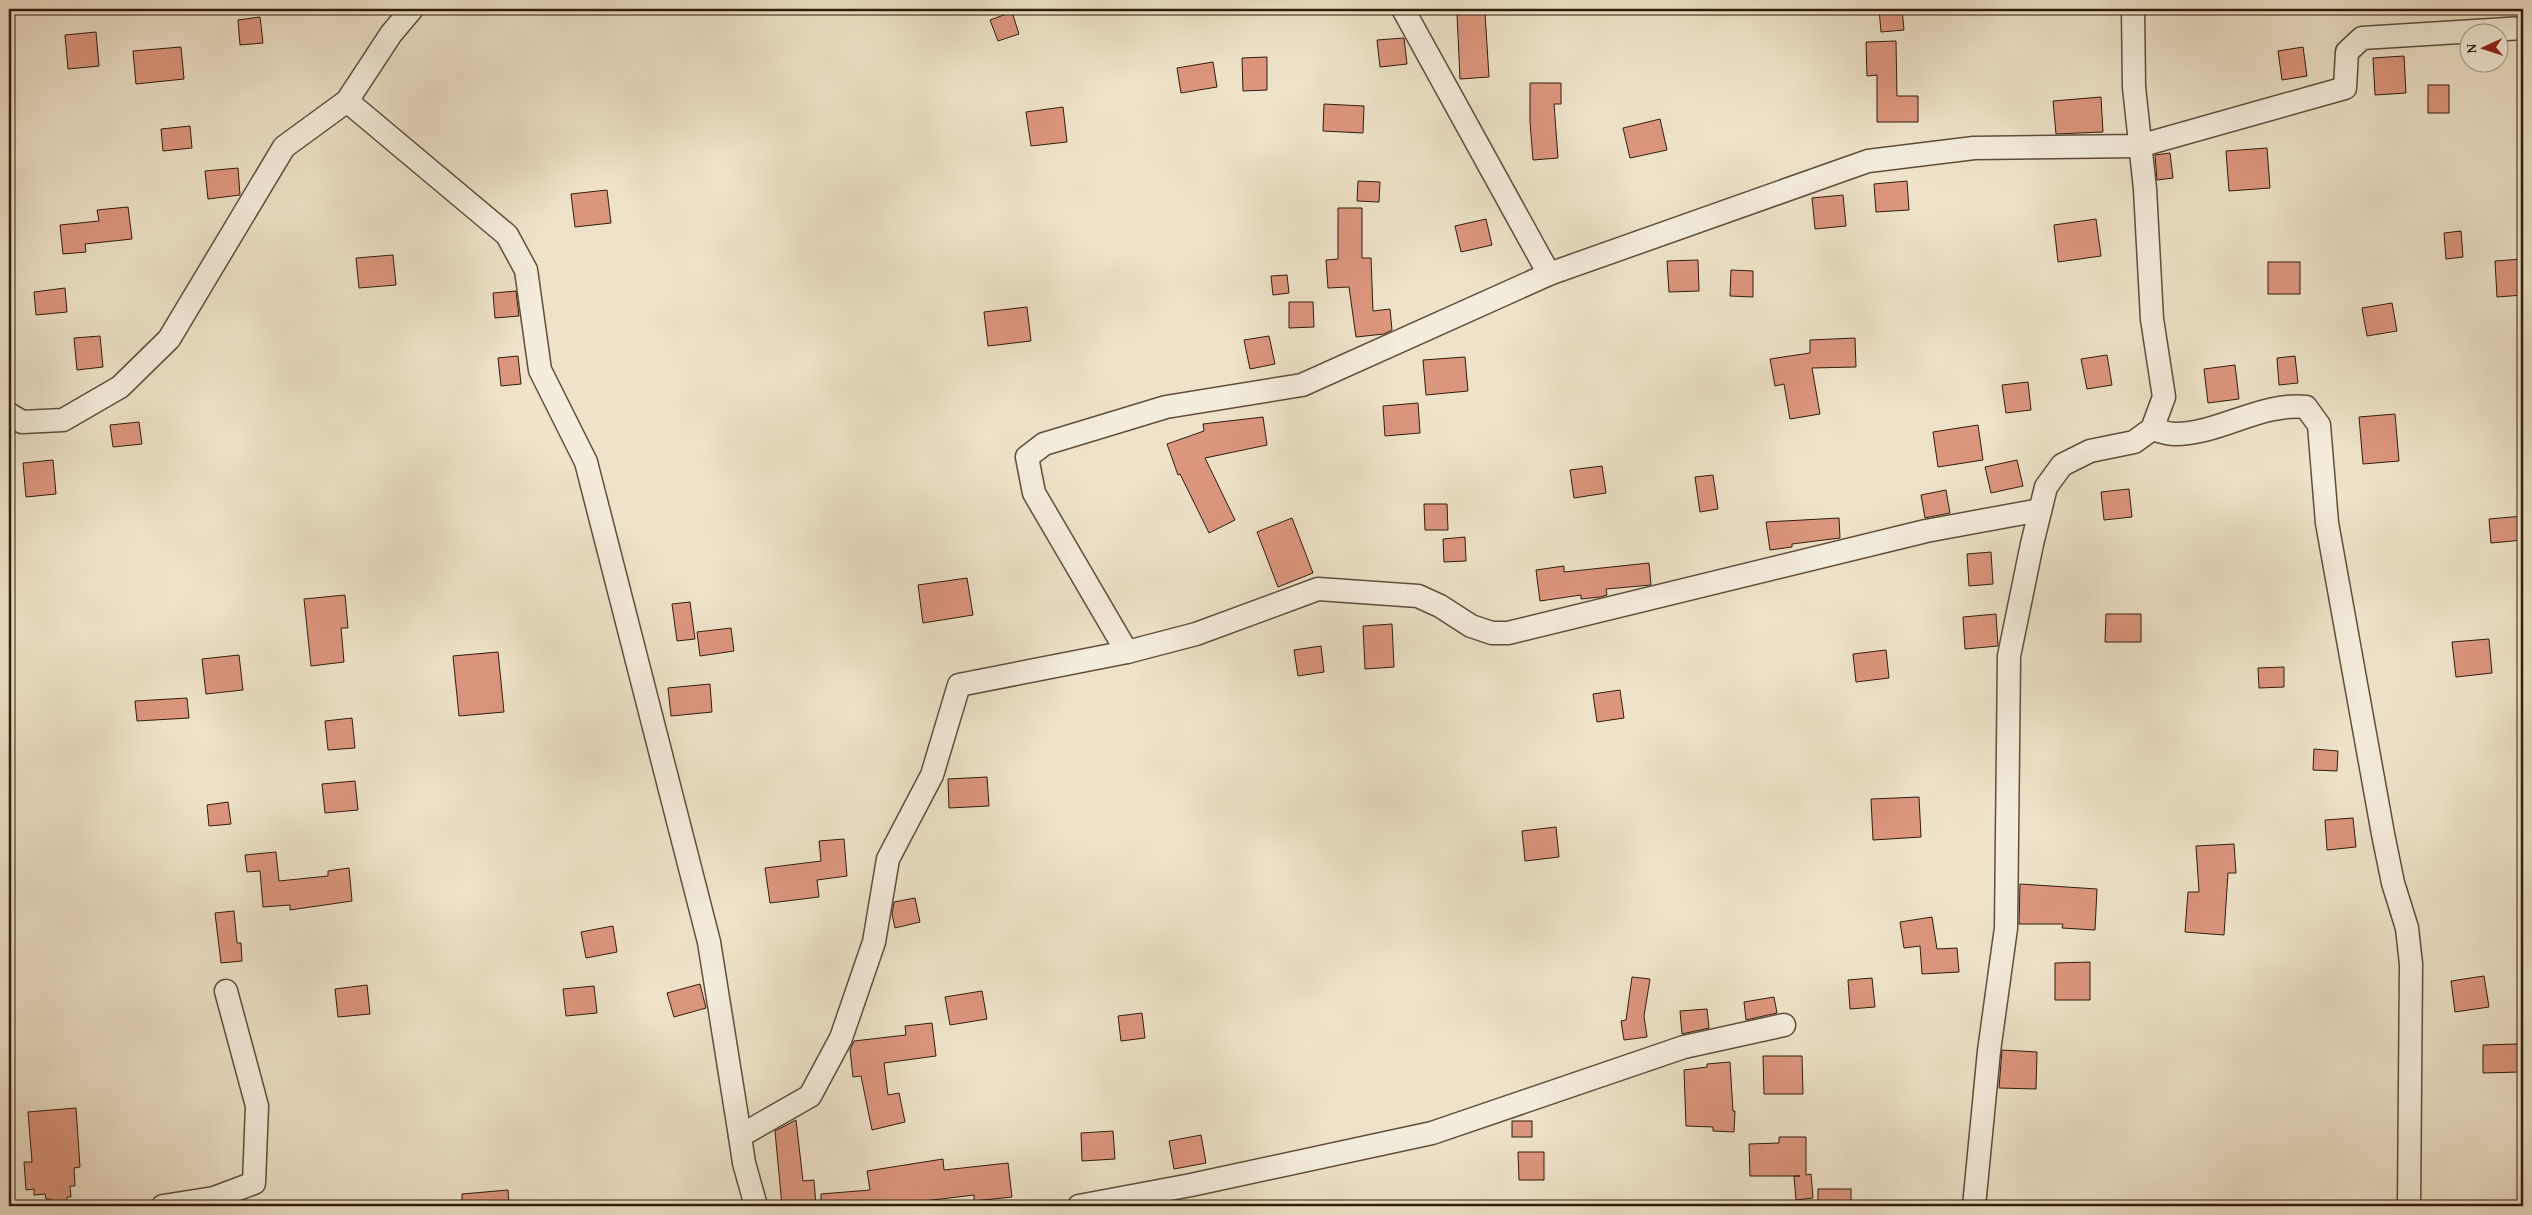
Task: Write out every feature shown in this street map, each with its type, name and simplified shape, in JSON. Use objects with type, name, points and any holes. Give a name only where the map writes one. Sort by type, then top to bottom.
[{"type":"street","points":[[9,414],[22,422],[63,420],[120,387],[169,340],[284,147],[347,101],[391,34],[412,9]]},
{"type":"street","points":[[1403,9],[1549,274]]},
{"type":"street","points":[[1974,1206],[1989,1051],[2006,928],[2008,656],[2040,510],[2046,487],[2062,465],[2090,451],[2134,442],[2152,429],[2164,397],[2152,319],[2144,189],[2134,87],[2133,9]]},
{"type":"street","points":[[1127,652],[1034,493],[1027,457],[1044,444],[1166,407],[1302,386],[1549,274],[1868,161],[1974,148],[2139,146],[2345,88],[2347,52],[2362,38],[2523,28]]},
{"type":"street","points":[[347,101],[507,235],[526,270],[540,370],[586,462],[709,942],[744,1163],[756,1206]]},
{"type":"street","points":[[2152,429],[2174,434],[2212,428],[2288,405],[2306,407],[2319,425],[2327,523],[2382,834],[2393,884],[2408,928],[2411,964],[2409,1206]]},
{"type":"street","points":[[740,1136],[810,1096],[840,1038],[874,942],[888,859],[932,774],[958,685],[1127,652],[1196,634],[1318,589],[1418,596],[1440,606],[1471,626],[1492,633],[1508,633],[1926,531],[2040,510]]},
{"type":"street","points":[[163,1206],[214,1198],[254,1183],[257,1106],[226,991]]},
{"type":"street","points":[[1080,1206],[1191,1185],[1432,1133],[1684,1047],[1784,1026]]},
{"type":"building","points":[[1879,9],[1902,9],[1904,30],[1881,32]]},
{"type":"building","points":[[1012,12],[1019,34],[998,41],[990,20]]},
{"type":"building","points":[[1485,13],[1489,77],[1460,79],[1457,14]]},
{"type":"building","points":[[260,17],[263,43],[240,45],[238,20]]},
{"type":"building","points":[[96,32],[99,66],[68,69],[65,35]]},
{"type":"building","points":[[1404,38],[1407,64],[1380,67],[1377,40]]},
{"type":"building","points":[[1896,41],[1897,96],[1918,96],[1918,122],[1877,122],[1877,75],[1867,76],[1866,42]]},
{"type":"building","points":[[181,47],[184,79],[136,84],[133,51]]},
{"type":"building","points":[[2303,47],[2307,76],[2282,80],[2278,51]]},
{"type":"building","points":[[2404,56],[2406,93],[2375,95],[2373,58]]},
{"type":"building","points":[[1267,57],[1267,90],[1243,91],[1242,58]]},
{"type":"building","points":[[1213,62],[1217,87],[1181,93],[1177,68]]},
{"type":"building","points":[[1530,83],[1561,83],[1561,104],[1554,104],[1558,158],[1533,160],[1530,122]]},
{"type":"building","points":[[2428,85],[2449,85],[2449,113],[2428,113]]},
{"type":"building","points":[[2101,97],[2103,132],[2056,134],[2053,101]]},
{"type":"building","points":[[1324,104],[1364,106],[1363,133],[1323,131]]},
{"type":"building","points":[[1063,107],[1067,142],[1031,146],[1026,112]]},
{"type":"building","points":[[1660,119],[1667,150],[1630,158],[1623,128]]},
{"type":"building","points":[[190,126],[192,148],[163,151],[161,129]]},
{"type":"building","points":[[2267,148],[2270,188],[2229,191],[2226,151]]},
{"type":"building","points":[[2170,153],[2173,178],[2157,180],[2155,155]]},
{"type":"building","points":[[238,168],[240,195],[208,199],[205,171]]},
{"type":"building","points":[[1358,181],[1380,182],[1379,202],[1357,201]]},
{"type":"building","points":[[1907,181],[1909,210],[1876,212],[1874,184]]},
{"type":"building","points":[[607,190],[611,223],[575,227],[571,194]]},
{"type":"building","points":[[1843,195],[1846,226],[1815,229],[1812,198]]},
{"type":"building","points":[[128,207],[132,239],[85,244],[86,252],[63,254],[60,225],[99,221],[97,210]]},
{"type":"building","points":[[1338,208],[1362,208],[1362,258],[1371,258],[1373,311],[1390,309],[1392,330],[1384,334],[1356,337],[1349,287],[1328,288],[1326,260],[1338,259]]},
{"type":"building","points":[[1486,219],[1492,245],[1461,252],[1455,226]]},
{"type":"building","points":[[2096,219],[2101,256],[2058,262],[2054,225]]},
{"type":"building","points":[[2461,231],[2463,257],[2446,259],[2444,233]]},
{"type":"building","points":[[393,255],[396,285],[359,288],[356,258]]},
{"type":"building","points":[[2523,259],[2523,295],[2497,297],[2495,261]]},
{"type":"building","points":[[1698,260],[1699,291],[1669,292],[1667,261]]},
{"type":"building","points":[[2268,262],[2300,262],[2300,294],[2268,294]]},
{"type":"building","points":[[1731,270],[1753,271],[1753,297],[1730,296]]},
{"type":"building","points":[[1287,275],[1289,293],[1273,295],[1271,276]]},
{"type":"building","points":[[65,288],[67,312],[36,315],[34,292]]},
{"type":"building","points":[[516,291],[519,316],[495,318],[493,293]]},
{"type":"building","points":[[1289,302],[1313,302],[1314,327],[1289,328]]},
{"type":"building","points":[[2392,303],[2397,331],[2367,336],[2362,308]]},
{"type":"building","points":[[1027,307],[1031,341],[988,346],[984,312]]},
{"type":"building","points":[[100,336],[103,367],[77,370],[74,338]]},
{"type":"building","points":[[1269,336],[1275,364],[1250,369],[1244,340]]},
{"type":"building","points":[[1855,338],[1856,367],[1812,368],[1820,414],[1790,419],[1784,384],[1775,386],[1770,359],[1810,353],[1810,340]]},
{"type":"building","points":[[2107,355],[2112,385],[2087,389],[2081,359]]},
{"type":"building","points":[[518,356],[521,384],[501,386],[498,358]]},
{"type":"building","points":[[2295,356],[2298,383],[2279,385],[2277,358]]},
{"type":"building","points":[[1465,357],[1468,391],[1426,395],[1423,360]]},
{"type":"building","points":[[2235,365],[2239,399],[2208,403],[2204,369]]},
{"type":"building","points":[[2028,382],[2031,410],[2006,413],[2002,385]]},
{"type":"building","points":[[1418,403],[1420,433],[1385,436],[1383,406]]},
{"type":"building","points":[[2395,414],[2399,461],[2363,464],[2359,417]]},
{"type":"building","points":[[1263,417],[1267,445],[1205,458],[1235,520],[1209,533],[1180,474],[1178,475],[1167,444],[1204,431],[1203,424]]},
{"type":"building","points":[[139,422],[142,444],[113,447],[110,425]]},
{"type":"building","points":[[1978,425],[1983,460],[1938,467],[1933,432]]},
{"type":"building","points":[[53,460],[56,494],[26,497],[23,463]]},
{"type":"building","points":[[2017,460],[2023,486],[1991,493],[1985,467]]},
{"type":"building","points":[[1602,466],[1606,493],[1574,498],[1570,470]]},
{"type":"building","points":[[1713,475],[1718,509],[1700,512],[1695,477]]},
{"type":"building","points":[[2129,489],[2132,517],[2104,520],[2101,492]]},
{"type":"building","points":[[1946,490],[1950,513],[1925,518],[1921,495]]},
{"type":"building","points":[[1424,504],[1447,504],[1448,530],[1425,530]]},
{"type":"building","points":[[2523,516],[2523,540],[2491,543],[2489,519]]},
{"type":"building","points":[[1292,518],[1313,573],[1278,587],[1257,532]]},
{"type":"building","points":[[1839,518],[1840,538],[1792,544],[1792,547],[1770,550],[1766,522]]},
{"type":"building","points":[[1465,537],[1466,561],[1444,562],[1443,539]]},
{"type":"building","points":[[1991,552],[1993,584],[1969,586],[1967,554]]},
{"type":"building","points":[[1649,563],[1651,585],[1606,589],[1607,595],[1600,597],[1581,599],[1581,595],[1540,601],[1536,570],[1564,566],[1564,572]]},
{"type":"building","points":[[967,578],[973,615],[923,623],[918,585]]},
{"type":"building","points":[[345,595],[348,628],[341,628],[344,662],[311,666],[304,599]]},
{"type":"building","points":[[690,602],[695,639],[677,641],[672,604]]},
{"type":"building","points":[[1996,614],[1998,646],[1965,649],[1963,617]]},
{"type":"building","points":[[2106,614],[2141,614],[2141,642],[2105,642]]},
{"type":"building","points":[[1392,624],[1394,667],[1365,669],[1363,626]]},
{"type":"building","points":[[731,628],[734,651],[700,656],[697,632]]},
{"type":"building","points":[[2489,639],[2492,673],[2456,677],[2452,642]]},
{"type":"building","points":[[1321,646],[1324,672],[1298,676],[1294,650]]},
{"type":"building","points":[[1886,650],[1889,678],[1856,682],[1853,654]]},
{"type":"building","points":[[498,652],[504,712],[459,716],[453,656]]},
{"type":"building","points":[[239,655],[243,690],[206,694],[202,659]]},
{"type":"building","points":[[2284,667],[2284,687],[2259,688],[2258,668]]},
{"type":"building","points":[[710,684],[712,712],[671,716],[668,688]]},
{"type":"building","points":[[1620,690],[1624,718],[1597,722],[1593,694]]},
{"type":"building","points":[[187,698],[189,718],[137,721],[135,701]]},
{"type":"building","points":[[352,718],[355,748],[328,750],[325,721]]},
{"type":"building","points":[[2314,749],[2338,751],[2337,771],[2313,770]]},
{"type":"building","points":[[987,777],[989,806],[949,808],[948,779]]},
{"type":"building","points":[[355,781],[358,810],[325,813],[322,784]]},
{"type":"building","points":[[1919,797],[1921,837],[1873,840],[1871,799]]},
{"type":"building","points":[[228,802],[231,824],[209,826],[207,805]]},
{"type":"building","points":[[2353,818],[2356,847],[2327,850],[2325,820]]},
{"type":"building","points":[[1556,827],[1559,857],[1525,861],[1522,831]]},
{"type":"building","points":[[844,839],[847,876],[817,880],[819,897],[770,903],[765,868],[821,861],[819,841]]},
{"type":"building","points":[[2234,844],[2236,873],[2228,873],[2224,935],[2185,932],[2188,892],[2199,892],[2196,846]]},
{"type":"building","points":[[276,852],[279,881],[328,876],[328,871],[349,868],[352,901],[290,910],[290,905],[263,907],[260,871],[247,872],[245,855]]},
{"type":"building","points":[[2020,884],[2097,889],[2095,930],[2062,928],[2063,924],[2019,924]]},
{"type":"building","points":[[915,898],[920,922],[895,928],[892,914],[894,902]]},
{"type":"building","points":[[234,911],[237,943],[241,943],[242,961],[221,963],[215,913]]},
{"type":"building","points":[[1932,917],[1937,949],[1957,948],[1959,972],[1922,974],[1920,946],[1904,948],[1900,922]]},
{"type":"building","points":[[613,926],[617,952],[586,958],[581,932]]},
{"type":"building","points":[[2090,962],[2090,1000],[2055,1000],[2055,963]]},
{"type":"building","points":[[2484,976],[2489,1007],[2455,1012],[2451,981]]},
{"type":"building","points":[[1632,977],[1650,979],[1644,1016],[1647,1037],[1624,1040],[1621,1021],[1626,1020]]},
{"type":"building","points":[[1872,978],[1875,1007],[1850,1009],[1848,980]]},
{"type":"building","points":[[700,984],[706,1008],[674,1017],[667,993]]},
{"type":"building","points":[[367,985],[370,1014],[338,1017],[335,989]]},
{"type":"building","points":[[594,986],[597,1013],[566,1016],[563,989]]},
{"type":"building","points":[[982,991],[987,1019],[950,1025],[945,997]]},
{"type":"building","points":[[1774,997],[1777,1013],[1746,1020],[1744,1002]]},
{"type":"building","points":[[1707,1009],[1709,1028],[1682,1034],[1680,1011]]},
{"type":"building","points":[[1142,1013],[1145,1038],[1121,1041],[1118,1016]]},
{"type":"building","points":[[932,1023],[936,1056],[884,1063],[888,1095],[899,1093],[905,1122],[872,1130],[861,1076],[853,1077],[850,1050],[854,1041],[906,1035],[905,1026]]},
{"type":"building","points":[[2518,1044],[2519,1072],[2483,1073],[2483,1045]]},
{"type":"building","points":[[2002,1050],[2037,1052],[2036,1089],[1999,1088]]},
{"type":"building","points":[[1763,1056],[1802,1056],[1803,1094],[1764,1094]]},
{"type":"building","points":[[1730,1062],[1733,1111],[1735,1111],[1734,1132],[1713,1131],[1713,1127],[1686,1126],[1684,1070],[1707,1067],[1707,1064]]},
{"type":"building","points":[[76,1108],[80,1167],[74,1168],[75,1186],[70,1186],[71,1197],[67,1197],[67,1204],[51,1205],[51,1199],[46,1199],[45,1194],[34,1195],[34,1189],[26,1190],[24,1162],[32,1162],[28,1112]]},
{"type":"building","points":[[796,1120],[803,1181],[814,1180],[816,1206],[782,1206],[775,1131]]},
{"type":"building","points":[[1512,1121],[1532,1121],[1532,1137],[1512,1137]]},
{"type":"building","points":[[1113,1131],[1115,1159],[1082,1161],[1081,1133]]},
{"type":"building","points":[[1201,1135],[1206,1163],[1174,1169],[1169,1141]]},
{"type":"building","points":[[1779,1137],[1806,1137],[1806,1175],[1811,1174],[1813,1198],[1796,1200],[1794,1176],[1750,1176],[1749,1144],[1779,1143]]},
{"type":"building","points":[[1518,1152],[1544,1152],[1544,1180],[1519,1180]]},
{"type":"building","points":[[943,1159],[944,1170],[1008,1163],[1012,1197],[974,1201],[974,1195],[899,1204],[899,1206],[821,1206],[821,1194],[870,1190],[867,1171]]},
{"type":"building","points":[[1818,1189],[1851,1189],[1851,1206],[1818,1206]]},
{"type":"building","points":[[508,1190],[509,1206],[462,1206],[462,1194]]}]
